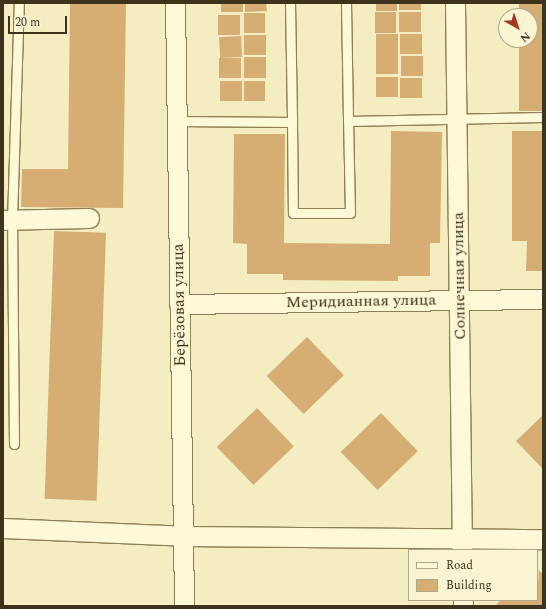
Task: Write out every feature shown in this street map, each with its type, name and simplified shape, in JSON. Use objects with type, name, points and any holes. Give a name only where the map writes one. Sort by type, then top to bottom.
[{"type":"street","name":"Берёзовая улица","points":[[175,3],[184,606]]},
{"type":"street","name":"Солнечная улица","points":[[455,3],[462,543]]},
{"type":"street","points":[[8,220],[89,218]]},
{"type":"street","name":"Меридианная улица","points":[[179,304],[459,299],[543,300]]},
{"type":"street","points":[[3,528],[183,536],[462,543],[543,539]]},
{"type":"lane","points":[[14,444],[8,220],[20,3]]},
{"type":"lane","points":[[290,3],[293,214],[350,213],[346,3]]},
{"type":"lane","points":[[348,121],[543,117]]},
{"type":"lane","points":[[176,121],[292,122]]},
{"type":"building","points":[[70,3],[126,3],[123,208],[21,207],[22,169],[68,169]]},
{"type":"building","points":[[221,3],[243,3],[243,12],[221,12]]},
{"type":"building","points":[[245,3],[266,3],[267,11],[245,12]]},
{"type":"building","points":[[376,3],[397,3],[397,11],[376,11]]},
{"type":"building","points":[[399,3],[421,3],[421,10],[399,10]]},
{"type":"building","points":[[519,3],[543,3],[543,111],[519,111],[519,48],[538,48],[538,8],[519,8]]},
{"type":"building","points":[[375,12],[396,12],[396,33],[375,33]]},
{"type":"building","points":[[399,12],[421,12],[421,32],[399,32]]},
{"type":"building","points":[[244,13],[265,13],[265,33],[244,33]]},
{"type":"building","points":[[218,15],[240,15],[240,35],[218,35]]},
{"type":"building","points":[[376,34],[398,34],[398,74],[376,74]]},
{"type":"building","points":[[400,34],[422,34],[422,54],[400,54]]},
{"type":"building","points":[[244,35],[266,35],[266,55],[244,55]]},
{"type":"building","points":[[241,36],[242,57],[220,58],[219,37]]},
{"type":"building","points":[[401,56],[423,56],[423,76],[401,76]]},
{"type":"building","points":[[244,57],[266,57],[266,78],[244,78]]},
{"type":"building","points":[[219,58],[241,58],[241,78],[219,78]]},
{"type":"building","points":[[376,77],[398,77],[398,97],[376,97]]},
{"type":"building","points":[[400,78],[422,78],[422,98],[400,98]]},
{"type":"building","points":[[220,81],[242,81],[242,101],[220,101]]},
{"type":"building","points":[[244,81],[265,81],[265,101],[244,101]]},
{"type":"building","points":[[391,131],[442,132],[440,243],[430,243],[430,276],[398,276],[398,281],[283,280],[283,274],[247,274],[247,244],[233,243],[234,134],[285,134],[284,243],[390,244]]},
{"type":"building","points":[[512,131],[543,131],[543,271],[526,271],[527,241],[512,241]]},
{"type":"building","points":[[54,231],[106,233],[97,501],[45,499]]},
{"type":"building","points":[[307,337],[344,375],[304,414],[267,376]]},
{"type":"building","points":[[257,408],[294,446],[254,485],[217,447]]},
{"type":"building","points":[[381,413],[418,451],[378,490],[341,452]]},
{"type":"building","points":[[543,415],[543,469],[516,441]]},
{"type":"building","points":[[539,570],[543,574],[543,606],[495,606],[500,601],[538,601]]}]
